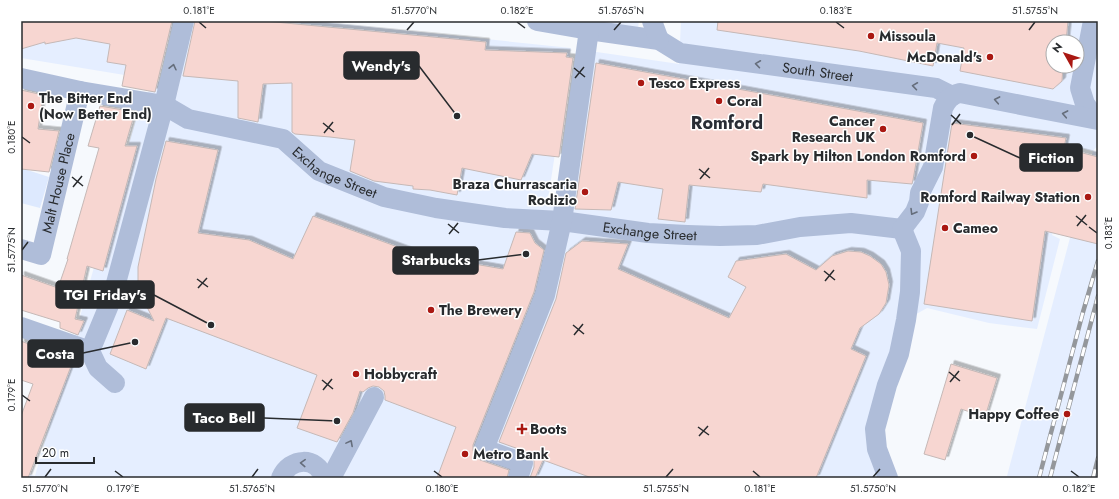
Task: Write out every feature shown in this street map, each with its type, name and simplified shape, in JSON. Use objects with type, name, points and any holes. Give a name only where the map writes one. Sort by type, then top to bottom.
[{"type":"street","points":[[115,383],[98,368],[90,350],[112,298],[164,105],[184,21]]},
{"type":"street","name":"South Street","points":[[537,21],[659,40],[680,53],[936,88],[952,96],[960,93],[1097,120]]},
{"type":"street","points":[[652,21],[659,40]]},
{"type":"street","points":[[1093,21],[1080,88],[1085,104],[1097,120]]},
{"type":"street","points":[[518,478],[523,463],[484,449],[545,296],[562,221],[589,30]]},
{"type":"street","name":"Exchange Street","points":[[21,78],[80,91],[164,105],[188,120],[283,139],[319,171],[384,196],[436,208],[505,218],[562,221],[648,233],[720,236],[758,235],[800,227],[851,223],[902,229]]},
{"type":"street","name":"Malt House Place","points":[[21,249],[41,255],[80,91]]},
{"type":"street","points":[[888,478],[877,449],[875,429],[887,385],[898,354],[910,292],[911,251],[902,229],[915,212],[919,202],[920,193],[933,167],[943,108],[952,96]]},
{"type":"street","points":[[21,327],[90,350]]},
{"type":"street","points":[[331,478],[374,397]]},
{"type":"street","points":[[281,478],[285,470],[291,465],[306,462],[316,466],[324,478]]},
{"type":"shaded area","points":[[21,21],[174,21],[155,79],[177,94],[190,21],[314,21],[571,48],[549,193],[544,204],[568,205],[590,51],[679,64],[681,21],[1098,21],[1098,145],[1093,151],[1075,147],[1052,235],[1060,239],[1037,329],[989,323],[927,308],[906,320],[875,429],[888,478],[21,478],[21,471],[35,476],[139,108],[155,80],[21,58]]},
{"type":"shaded area","points":[[509,21],[639,21],[638,28],[589,30]]},
{"type":"shaded area","points":[[1093,151],[1098,152],[1098,478],[1016,478],[1007,476]]},
{"type":"shaded area","points":[[21,168],[49,177],[40,208],[21,203]]},
{"type":"building","points":[[21,21],[172,21],[155,92],[122,86],[126,65],[107,62],[110,44],[76,38],[45,44],[45,42],[21,49]]},
{"type":"building","points":[[195,21],[264,21],[486,42],[485,50],[567,53],[566,57],[573,58],[559,157],[532,154],[521,180],[462,168],[457,195],[430,190],[413,189],[413,186],[374,181],[350,171],[355,140],[295,134],[292,132],[292,83],[263,84],[258,122],[238,118],[238,81],[183,76]]},
{"type":"building","points":[[718,21],[1068,21],[1067,34],[1045,34],[1045,74],[1062,74],[1062,81],[1053,89],[960,71],[964,48],[937,43],[933,66],[859,51],[717,30]]},
{"type":"building","points":[[596,63],[923,123],[912,184],[867,180],[867,198],[763,184],[761,192],[689,185],[685,222],[658,219],[663,189],[618,182],[611,210],[575,209]]},
{"type":"building","points":[[21,90],[43,95],[38,129],[59,131],[49,172],[21,169]]},
{"type":"building","points":[[100,106],[135,112],[125,146],[137,146],[103,271],[87,266],[75,319],[84,321],[78,335],[60,328],[60,322],[21,310],[21,275],[58,288],[68,259],[99,148],[88,146]]},
{"type":"building","points":[[952,123],[1066,138],[1064,148],[1098,157],[1098,244],[1045,231],[1032,321],[924,304]]},
{"type":"building","points":[[166,141],[218,150],[198,233],[249,240],[293,259],[313,216],[417,254],[503,269],[516,232],[530,233],[535,243],[544,250],[534,292],[473,445],[475,456],[480,460],[509,470],[507,478],[437,478],[456,427],[385,400],[384,391],[379,387],[373,386],[363,392],[360,391],[353,413],[337,442],[297,428],[317,375],[166,318],[146,369],[110,354],[127,310],[154,321],[138,289],[138,267],[156,179]]},
{"type":"building","points":[[582,241],[628,244],[618,269],[729,318],[746,287],[728,277],[736,261],[786,254],[816,270],[832,256],[848,251],[861,252],[870,256],[881,264],[886,272],[889,285],[886,303],[879,314],[860,328],[851,349],[866,356],[816,478],[592,478],[543,460],[535,478],[530,478],[534,467],[534,461],[531,455],[527,452],[499,442],[556,299],[566,253]]},
{"type":"building","points":[[21,341],[59,356],[59,352],[68,356],[67,359],[73,361],[28,478],[21,478],[21,416],[33,384],[21,380]]},
{"type":"building","points":[[951,364],[997,378],[985,417],[961,409],[945,460],[924,454]]},
{"type":"railway","points":[[1039,478],[1098,261]]},
{"type":"railway","points":[[1050,478],[1098,296]]},
{"type":"railway","points":[[1093,478],[1098,458]]},
{"type":"place","name":"Missoula","points":[[871,36]]},
{"type":"place","name":"McDonald's","points":[[990,57]]},
{"type":"place","name":"Tesco Express","points":[[641,83]]},
{"type":"place","name":"Coral","points":[[719,101]]},
{"type":"place","name":"The Bitter End (Now Better End)","points":[[31,106]]},
{"type":"place","name":"Wendy's","points":[[457,116]]},
{"type":"place","name":"Cancer Research UK","points":[[883,129]]},
{"type":"place","name":"Fiction","points":[[970,135]]},
{"type":"place","name":"Spark by Hilton London Romford","points":[[974,156]]},
{"type":"place","name":"Braza Churrascaria Rodizio","points":[[585,192]]},
{"type":"place","name":"Romford Railway Station","points":[[1088,197]]},
{"type":"place","name":"Cameo","points":[[945,228]]},
{"type":"place","name":"Starbucks","points":[[526,254]]},
{"type":"place","name":"The Brewery","points":[[431,310]]},
{"type":"place","name":"TGI Friday's","points":[[211,325]]},
{"type":"place","name":"Costa","points":[[135,342]]},
{"type":"place","name":"Hobbycraft","points":[[356,374]]},
{"type":"place","name":"Happy Coffee","points":[[1067,414]]},
{"type":"place","name":"Taco Bell","points":[[337,421]]},
{"type":"place","name":"Boots","points":[[522,429]]},
{"type":"place","name":"Metro Bank","points":[[465,454]]},
{"type":"district","name":"Romford","points":[[727,123]]}]
